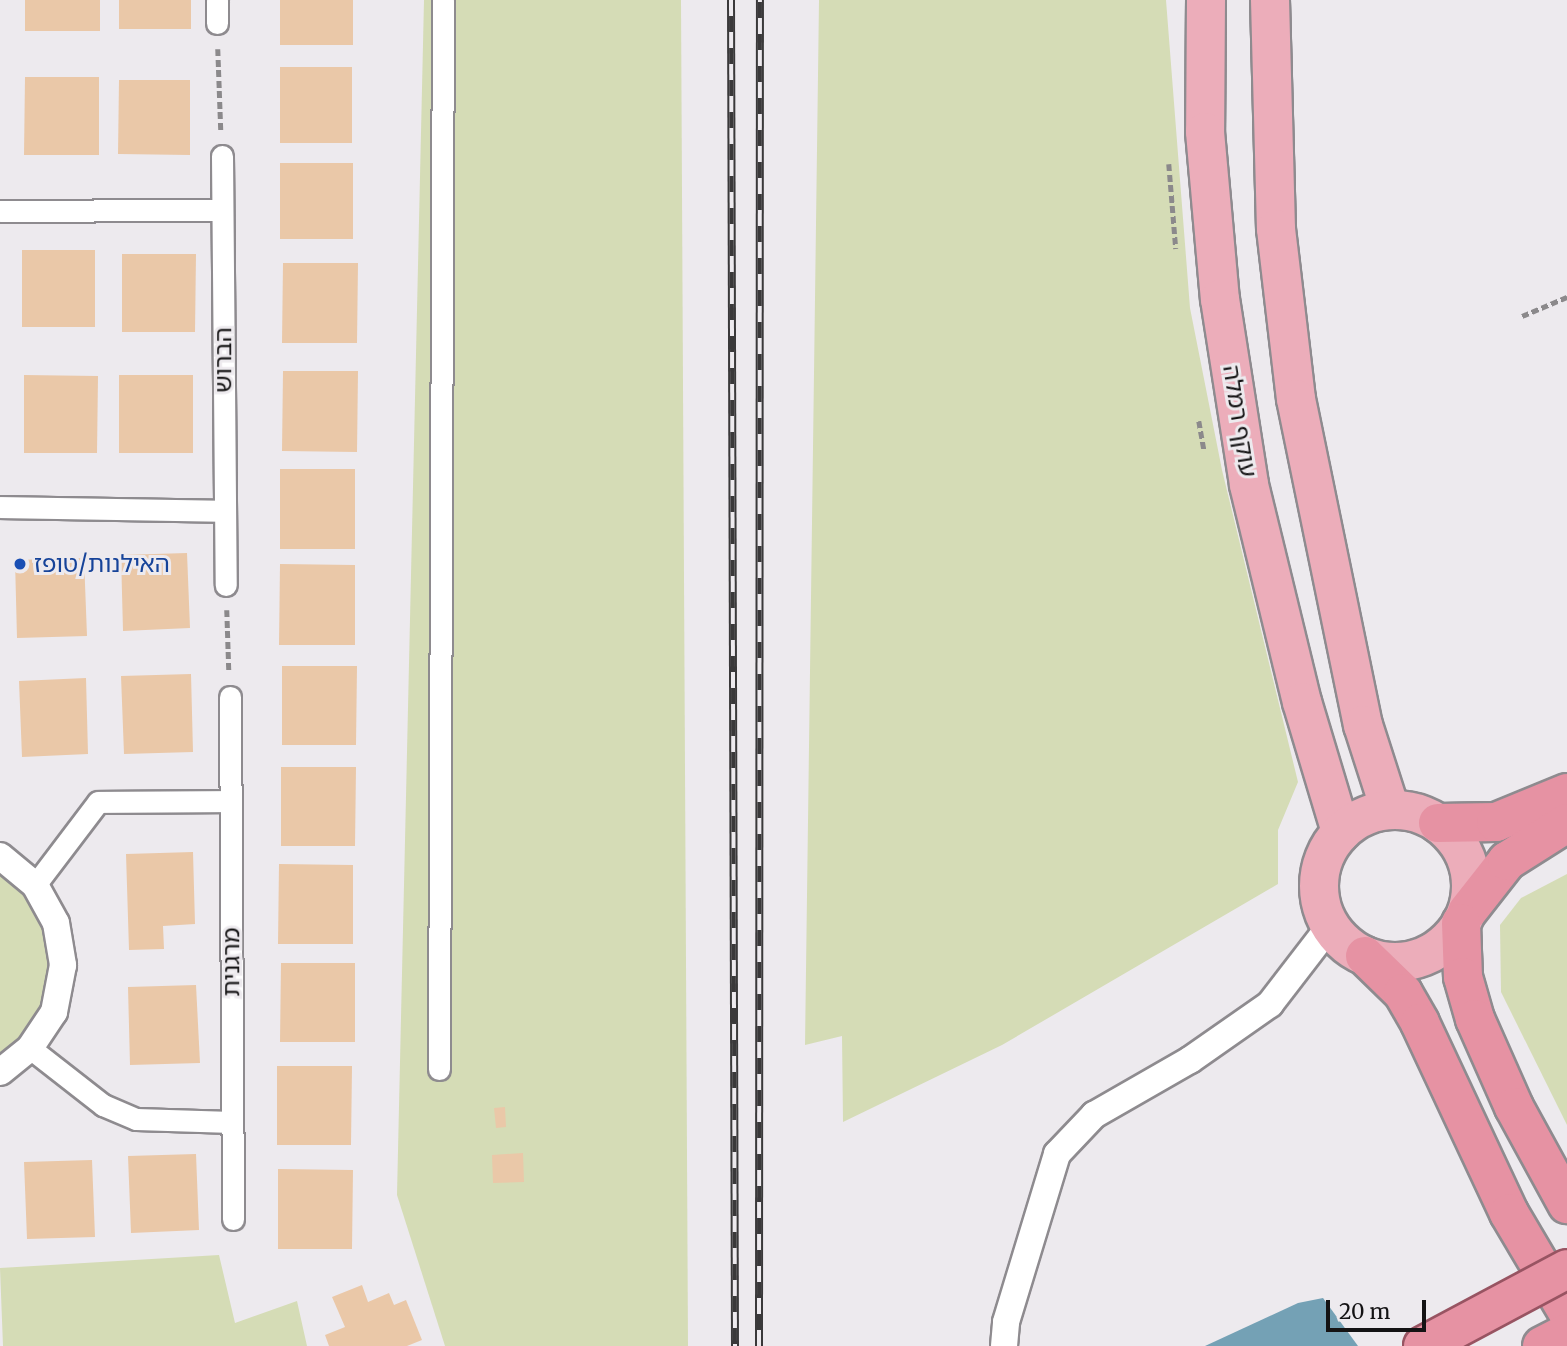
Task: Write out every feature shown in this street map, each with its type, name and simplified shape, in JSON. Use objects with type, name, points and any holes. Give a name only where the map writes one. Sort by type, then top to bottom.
[{"type":"highway","points":[[1438,822],[1496,822],[1567,793]]},
{"type":"highway","points":[[1567,823],[1507,861],[1464,918],[1464,977],[1475,1019],[1514,1107],[1567,1204]]},
{"type":"highway","points":[[1364,956],[1403,993],[1420,1023],[1509,1213],[1567,1311]]},
{"type":"highway","points":[[1423,1346],[1567,1269]]},
{"type":"highway","points":[[1542,1346],[1567,1333]]},
{"type":"main road","name":"עוקף רמלה","points":[[1206,0],[1205,132],[1217,271],[1250,485],[1302,702],[1341,832]]},
{"type":"main road","points":[[1270,0],[1276,229],[1294,387],[1360,712],[1390,809]]},
{"type":"main road","points":[[1390,809],[1415,812],[1438,822],[1457,841],[1469,863],[1472,888],[1464,918],[1436,951],[1413,961],[1387,962],[1364,956],[1345,944],[1330,926],[1321,903],[1319,877],[1327,853],[1341,832],[1355,821],[1390,809]]},
{"type":"street","points":[[217,0],[217,23]]},
{"type":"street","points":[[439,1069],[443,0]]},
{"type":"street","name":"הברוש","points":[[222,156],[226,584]]},
{"type":"street","points":[[0,211],[222,210]]},
{"type":"street","points":[[0,507],[224,510]]},
{"type":"street","name":"מרגנית","points":[[230,697],[233,1219]]},
{"type":"street","points":[[35,885],[98,802],[230,802]]},
{"type":"street","points":[[0,1072],[30,1048],[54,1012],[63,965],[56,923],[35,885],[1,856]]},
{"type":"street","points":[[1004,1346],[1006,1322],[1057,1154],[1094,1115],[1190,1060],[1270,1004],[1330,926]]},
{"type":"street","points":[[30,1048],[103,1105],[136,1119],[232,1122]]},
{"type":"path","points":[[217,23],[222,156]]},
{"type":"path","points":[[1522,316],[1567,297]]},
{"type":"path","points":[[226,584],[230,697]]},
{"type":"green space","points":[[424,0],[681,0],[688,1346],[445,1346],[397,1195]]},
{"type":"green space","points":[[819,0],[1166,0],[1190,308],[1222,470],[1298,782],[1278,830],[1278,884],[1002,1045],[843,1122],[842,1036],[805,1045]]},
{"type":"green space","points":[[0,874],[24,894],[43,927],[49,965],[40,1006],[20,1039],[0,1054]]},
{"type":"green space","points":[[1567,874],[1567,1125],[1501,992],[1500,925],[1521,898]]},
{"type":"green space","points":[[219,1255],[235,1323],[297,1301],[307,1346],[3,1346],[0,1268]]},
{"type":"water","points":[[1323,1298],[1358,1346],[1205,1346],[1298,1303]]},
{"type":"building","points":[[25,0],[100,0],[100,31],[25,31]]},
{"type":"building","points":[[119,0],[191,0],[191,29],[119,29]]},
{"type":"building","points":[[280,0],[353,0],[353,45],[280,45]]},
{"type":"building","points":[[280,67],[352,67],[352,143],[280,143]]},
{"type":"building","points":[[25,77],[99,77],[99,155],[24,155]]},
{"type":"building","points":[[119,80],[190,80],[190,155],[118,154]]},
{"type":"building","points":[[280,163],[353,163],[353,239],[280,239]]},
{"type":"building","points":[[22,250],[95,250],[95,327],[22,327]]},
{"type":"building","points":[[122,254],[196,254],[195,332],[122,332]]},
{"type":"building","points":[[283,263],[358,263],[357,343],[282,343]]},
{"type":"building","points":[[283,371],[358,371],[357,452],[282,451]]},
{"type":"building","points":[[24,375],[98,376],[97,453],[24,453]]},
{"type":"building","points":[[119,375],[193,375],[193,453],[119,453]]},
{"type":"building","points":[[280,469],[355,469],[355,549],[280,549]]},
{"type":"building","points":[[187,553],[190,628],[123,631],[121,555]]},
{"type":"building","points":[[84,558],[87,636],[17,638],[15,560]]},
{"type":"building","points":[[280,564],[355,565],[355,645],[279,645]]},
{"type":"building","points":[[282,666],[357,666],[356,745],[282,745]]},
{"type":"building","points":[[191,674],[193,752],[124,754],[121,676]]},
{"type":"building","points":[[86,678],[88,754],[22,757],[19,681]]},
{"type":"building","points":[[281,767],[356,767],[355,846],[281,846]]},
{"type":"building","points":[[193,852],[195,924],[163,926],[164,949],[129,950],[126,854]]},
{"type":"building","points":[[279,864],[353,865],[353,944],[278,944]]},
{"type":"building","points":[[281,963],[355,963],[355,1042],[280,1042]]},
{"type":"building","points":[[196,985],[200,1063],[130,1065],[128,987]]},
{"type":"building","points":[[277,1066],[352,1066],[351,1145],[277,1145]]},
{"type":"building","points":[[505,1107],[506,1127],[496,1128],[494,1108]]},
{"type":"building","points":[[523,1153],[524,1182],[493,1183],[492,1155]]},
{"type":"building","points":[[196,1154],[199,1230],[131,1233],[128,1156]]},
{"type":"building","points":[[92,1160],[95,1237],[27,1239],[24,1162]]},
{"type":"building","points":[[278,1169],[353,1170],[352,1249],[278,1249]]},
{"type":"building","points":[[362,1285],[368,1302],[389,1293],[394,1305],[406,1300],[422,1340],[407,1346],[329,1346],[325,1335],[345,1327],[332,1297]]},
{"type":"railway","points":[[731,0],[735,1346]]},
{"type":"railway","points":[[759,1346],[760,0]]},
{"type":"place","name":"האילנות/טופז","points":[[20,564]]}]
